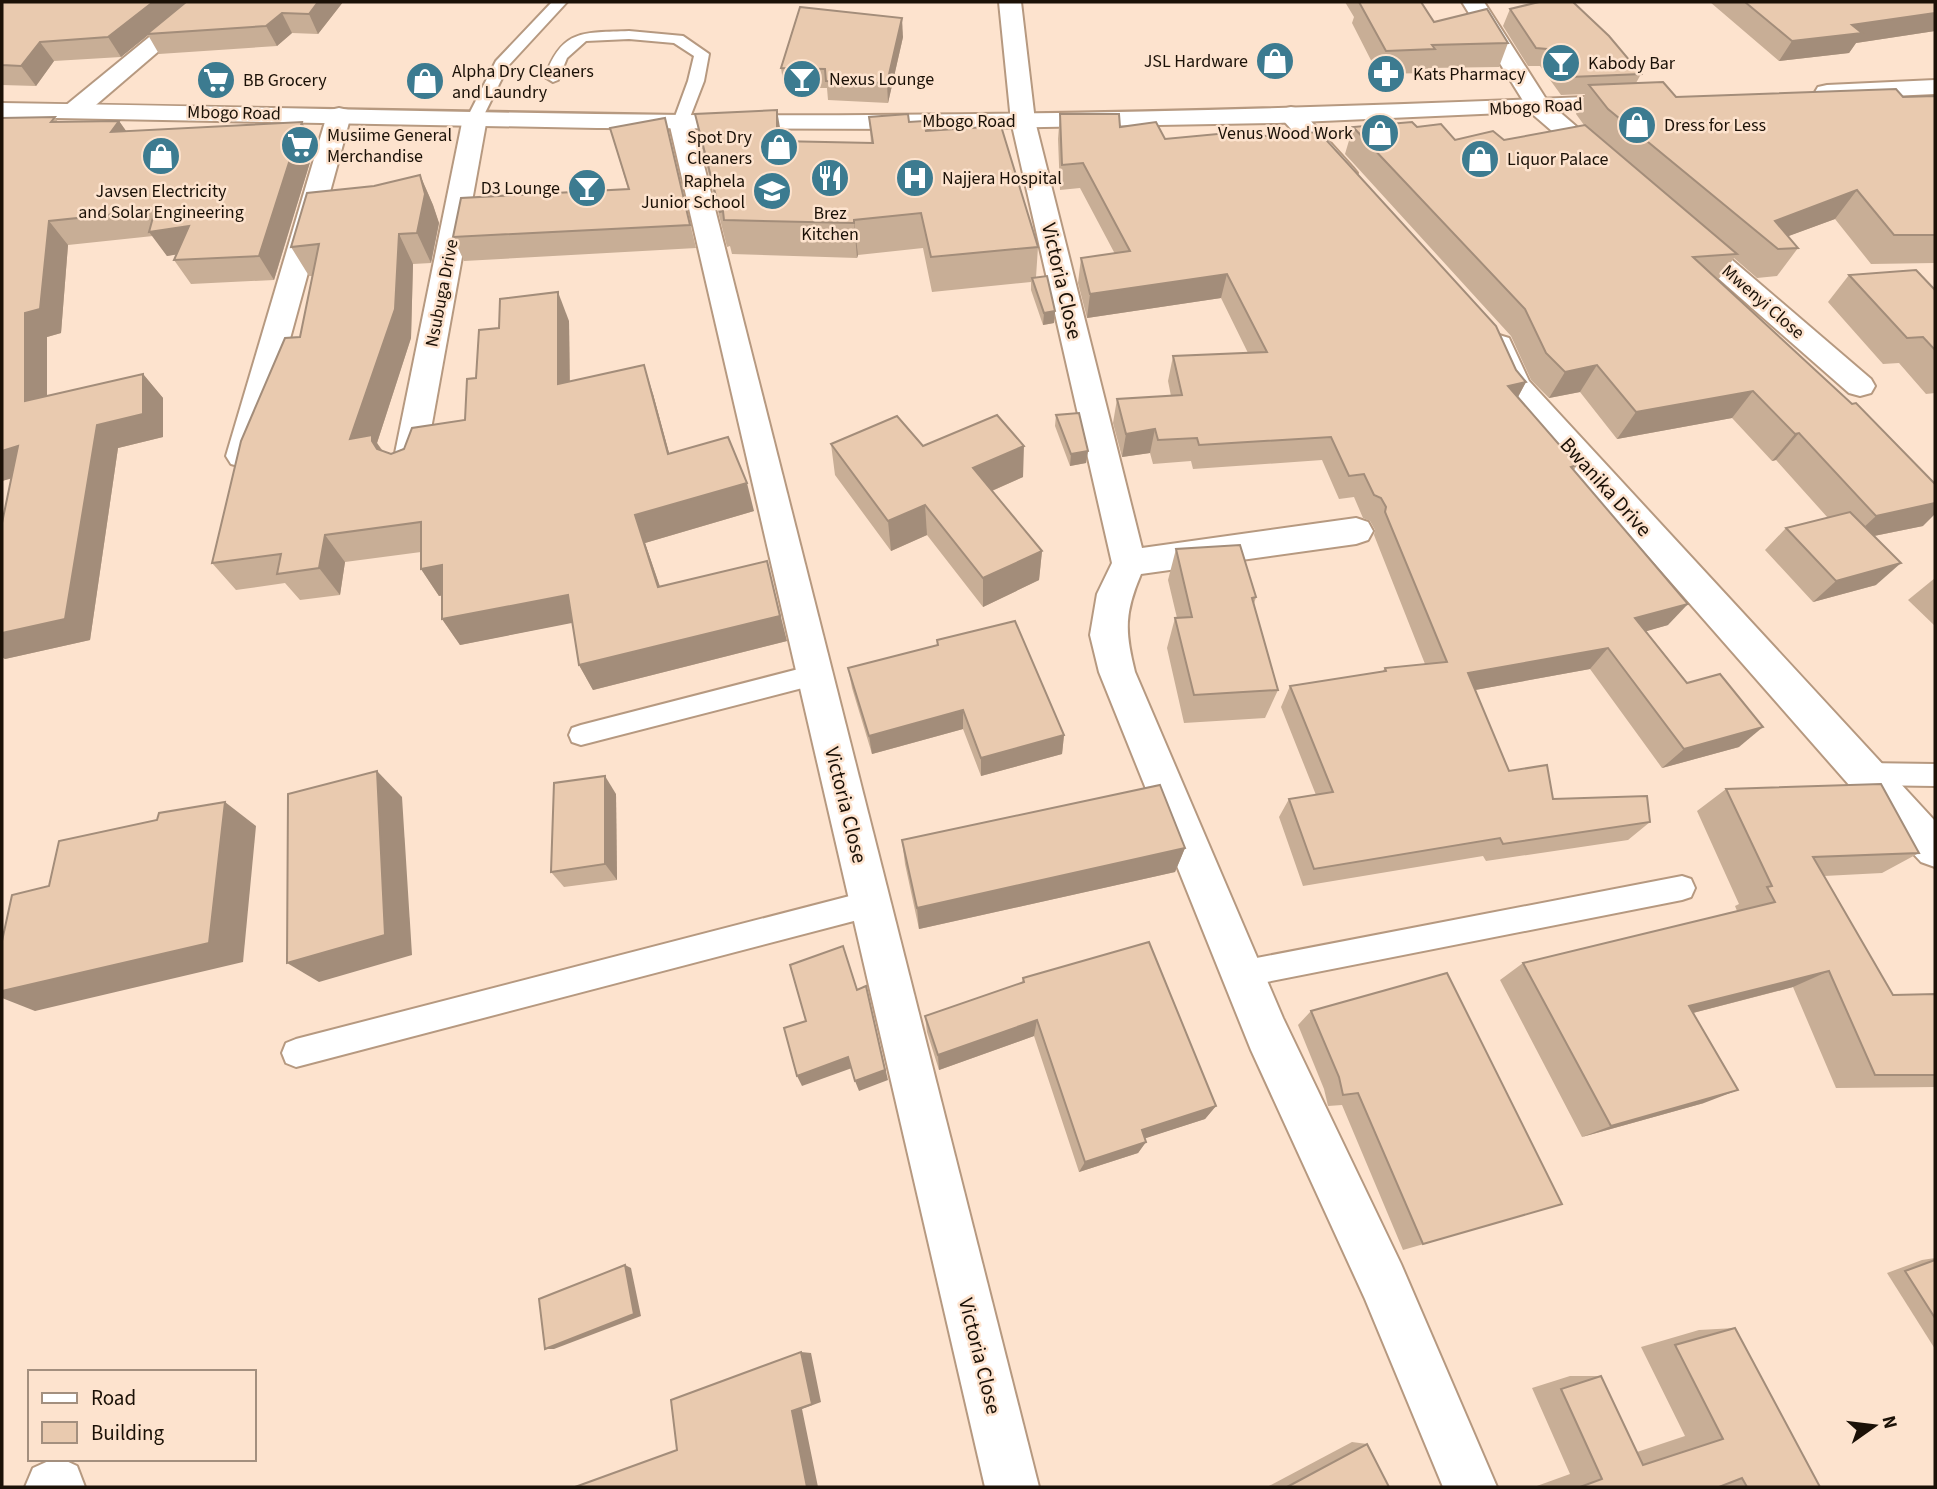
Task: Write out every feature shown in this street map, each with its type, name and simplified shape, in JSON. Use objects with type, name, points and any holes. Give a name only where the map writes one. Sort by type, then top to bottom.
[{"type":"street","points":[[74,111],[205,2]]},
{"type":"street","name":"Victoria Close","points":[[1010,2],[1012,43],[1023,121],[1129,563]]},
{"type":"street","points":[[1473,2],[1539,107],[1622,179]]},
{"type":"street","points":[[1798,94],[1935,87]]},
{"type":"street","name":"Mbogo Road","points":[[2,110],[681,122],[1023,121],[1539,107],[1662,100]]},
{"type":"street","points":[[1291,114],[1363,195]]},
{"type":"street","points":[[235,483],[339,115]]},
{"type":"street","name":"Nsubuga Drive","points":[[408,468],[475,118]]},
{"type":"street","name":"Victoria Close","points":[[681,122],[1012,1487]]},
{"type":"street","name":"Mwenyi Close","points":[[1663,215],[1860,386]]},
{"type":"street","name":"Bwanika Drive","points":[[1481,325],[1499,345],[1516,386],[1864,774],[1935,849]]},
{"type":"street","points":[[1356,531],[1129,563],[1115,594],[1108,635],[1117,672],[1241,974],[1383,1282],[1470,1487]]},
{"type":"street","points":[[52,1487],[58,1487]]},
{"type":"lane","points":[[475,118],[501,64],[560,2]]},
{"type":"lane","points":[[553,77],[561,57],[582,37],[629,35],[678,39],[702,54],[681,122]]},
{"type":"lane","points":[[581,735],[814,675]]},
{"type":"lane","points":[[1864,774],[1935,775]]},
{"type":"lane","points":[[1241,974],[1682,888]]},
{"type":"lane","points":[[296,1053],[869,904]]},
{"type":"building","points":[[2,2],[153,2],[108,37],[40,42],[21,66],[2,65]]},
{"type":"building","points":[[186,2],[318,2],[309,14],[282,13],[266,26],[147,34]]},
{"type":"building","points":[[1359,2],[1421,2],[1434,22],[1487,9],[1508,43],[1432,45],[1435,49],[1386,51]]},
{"type":"building","points":[[1539,2],[1573,2],[1609,36],[1641,74],[1570,77],[1547,49],[1536,48],[1510,9]]},
{"type":"building","points":[[1745,2],[1935,2],[1935,13],[1852,25],[1862,33],[1792,41]]},
{"type":"building","points":[[800,7],[902,18],[887,83],[826,81],[825,69],[781,68]]},
{"type":"building","points":[[1663,82],[1676,97],[1896,89],[1903,97],[1935,96],[1935,235],[1894,235],[1857,190],[1775,221],[1798,248],[1778,249],[1608,109],[1589,85]]},
{"type":"building","points":[[777,110],[777,141],[873,143],[869,117],[908,114],[909,122],[924,121],[926,131],[1001,126],[1038,247],[931,257],[921,213],[854,220],[854,223],[724,220],[695,114]]},
{"type":"building","points":[[1060,114],[1119,114],[1120,127],[1156,122],[1165,139],[1260,130],[1264,136],[1319,132],[1496,326],[1516,370],[1526,382],[1508,386],[1577,465],[1571,467],[1688,604],[1635,618],[1687,683],[1720,674],[1763,727],[1684,749],[1608,648],[1468,673],[1509,771],[1547,765],[1553,799],[1647,796],[1650,822],[1503,844],[1500,838],[1314,869],[1289,799],[1333,792],[1290,686],[1386,671],[1385,668],[1447,662],[1385,512],[1386,507],[1381,498],[1374,495],[1364,474],[1349,476],[1331,437],[1199,445],[1197,438],[1158,440],[1155,429],[1126,434],[1117,399],[1182,395],[1173,356],[1267,352],[1227,274],[1090,294],[1081,258],[1130,251],[1083,163],[1062,165]]},
{"type":"building","points":[[55,117],[51,122],[119,121],[111,132],[302,122],[259,256],[174,260],[189,226],[149,232],[155,210],[49,221],[40,309],[25,313],[25,401],[143,374],[143,414],[97,425],[65,619],[2,633],[2,523],[18,446],[2,451],[2,118]]},
{"type":"building","points":[[665,118],[690,225],[453,237],[461,198],[629,189],[610,128]]},
{"type":"building","points":[[1412,122],[1417,127],[1441,124],[1455,140],[1493,131],[1504,140],[1585,125],[1737,254],[1693,257],[1852,404],[1856,403],[1935,484],[1935,503],[1876,516],[1799,433],[1795,434],[1753,391],[1636,412],[1597,365],[1565,372],[1546,353],[1525,309],[1353,127]]},
{"type":"building","points":[[420,175],[425,194],[417,233],[399,234],[395,309],[350,439],[372,435],[377,449],[391,454],[404,449],[412,428],[465,420],[467,379],[476,378],[479,330],[499,328],[500,299],[558,292],[558,384],[644,365],[668,454],[728,437],[747,483],[635,515],[658,587],[767,561],[780,616],[579,665],[568,595],[442,619],[442,565],[421,569],[421,522],[325,535],[319,568],[277,574],[281,554],[212,563],[241,441],[285,338],[300,337],[319,244],[291,247],[307,193],[374,186]]},
{"type":"building","points":[[1916,270],[1935,290],[1935,350],[1923,337],[1907,338],[1849,275]]},
{"type":"building","points":[[1047,276],[1055,311],[1044,313],[1032,278]]},
{"type":"building","points":[[1079,413],[1088,451],[1071,454],[1056,415]]},
{"type":"building","points":[[997,415],[1024,446],[973,468],[1042,551],[983,578],[925,505],[888,521],[831,444],[897,416],[923,446]]},
{"type":"building","points":[[1850,512],[1901,563],[1836,581],[1786,528]]},
{"type":"building","points":[[1240,545],[1256,597],[1252,598],[1278,690],[1194,695],[1175,618],[1192,617],[1176,549]]},
{"type":"building","points":[[1015,621],[1064,735],[981,758],[963,710],[869,736],[848,668],[938,645],[937,640]]},
{"type":"building","points":[[377,771],[385,935],[287,963],[288,794]]},
{"type":"building","points":[[605,776],[605,864],[551,872],[554,783]]},
{"type":"building","points":[[1881,784],[1919,853],[1813,857],[1893,995],[1935,994],[1935,1075],[1875,1075],[1829,971],[1689,1006],[1738,1090],[1611,1126],[1523,963],[1775,902],[1767,887],[1772,886],[1726,789]]},
{"type":"building","points":[[1160,785],[1185,848],[917,908],[902,840]]},
{"type":"building","points":[[225,802],[209,943],[2,991],[2,941],[12,895],[49,886],[59,841],[157,820],[159,813]]},
{"type":"building","points":[[1149,942],[1216,1106],[1142,1130],[1146,1142],[1085,1162],[1037,1020],[938,1055],[925,1016],[1024,982],[1023,978]]},
{"type":"building","points":[[843,946],[857,990],[866,986],[885,1070],[855,1081],[848,1057],[797,1076],[784,1028],[806,1021],[790,965]]},
{"type":"building","points":[[1447,973],[1562,1204],[1423,1244],[1358,1093],[1343,1095],[1339,1077],[1311,1011]]},
{"type":"building","points":[[1935,1260],[1935,1318],[1905,1271]]},
{"type":"building","points":[[625,1265],[634,1314],[545,1349],[539,1299]]},
{"type":"building","points":[[1735,1328],[1820,1487],[1747,1487],[1742,1478],[1719,1487],[1580,1487],[1602,1479],[1561,1389],[1601,1376],[1643,1465],[1723,1439],[1675,1345]]},
{"type":"building","points":[[801,1352],[812,1404],[792,1411],[807,1487],[575,1487],[677,1450],[671,1400]]},
{"type":"building","points":[[1367,1444],[1389,1487],[1287,1487]]},
{"type":"place","name":"JSL Hardware","points":[[1275,61]]},
{"type":"place","name":"Kabody Bar","points":[[1561,63]]},
{"type":"place","name":"Kats Pharmacy","points":[[1386,74]]},
{"type":"place","name":"Nexus Lounge","points":[[802,79]]},
{"type":"place","name":"BB Grocery","points":[[216,80]]},
{"type":"place","name":"Alpha Dry Cleaners and Laundry","points":[[425,81]]},
{"type":"place","name":"Dress for Less","points":[[1637,125]]},
{"type":"place","name":"Venus Wood Work","points":[[1380,133]]},
{"type":"place","name":"Musiime General Merchandise","points":[[300,145]]},
{"type":"place","name":"Spot Dry Cleaners","points":[[779,147]]},
{"type":"place","name":"Javsen Electricity and Solar Engineering","points":[[161,156]]},
{"type":"place","name":"Liquor Palace","points":[[1480,159]]},
{"type":"place","name":"Brez Kitchen","points":[[830,178]]},
{"type":"place","name":"Najjera Hospital","points":[[915,178]]},
{"type":"place","name":"D3 Lounge","points":[[587,188]]},
{"type":"place","name":"Raphela Junior School","points":[[772,191]]}]
